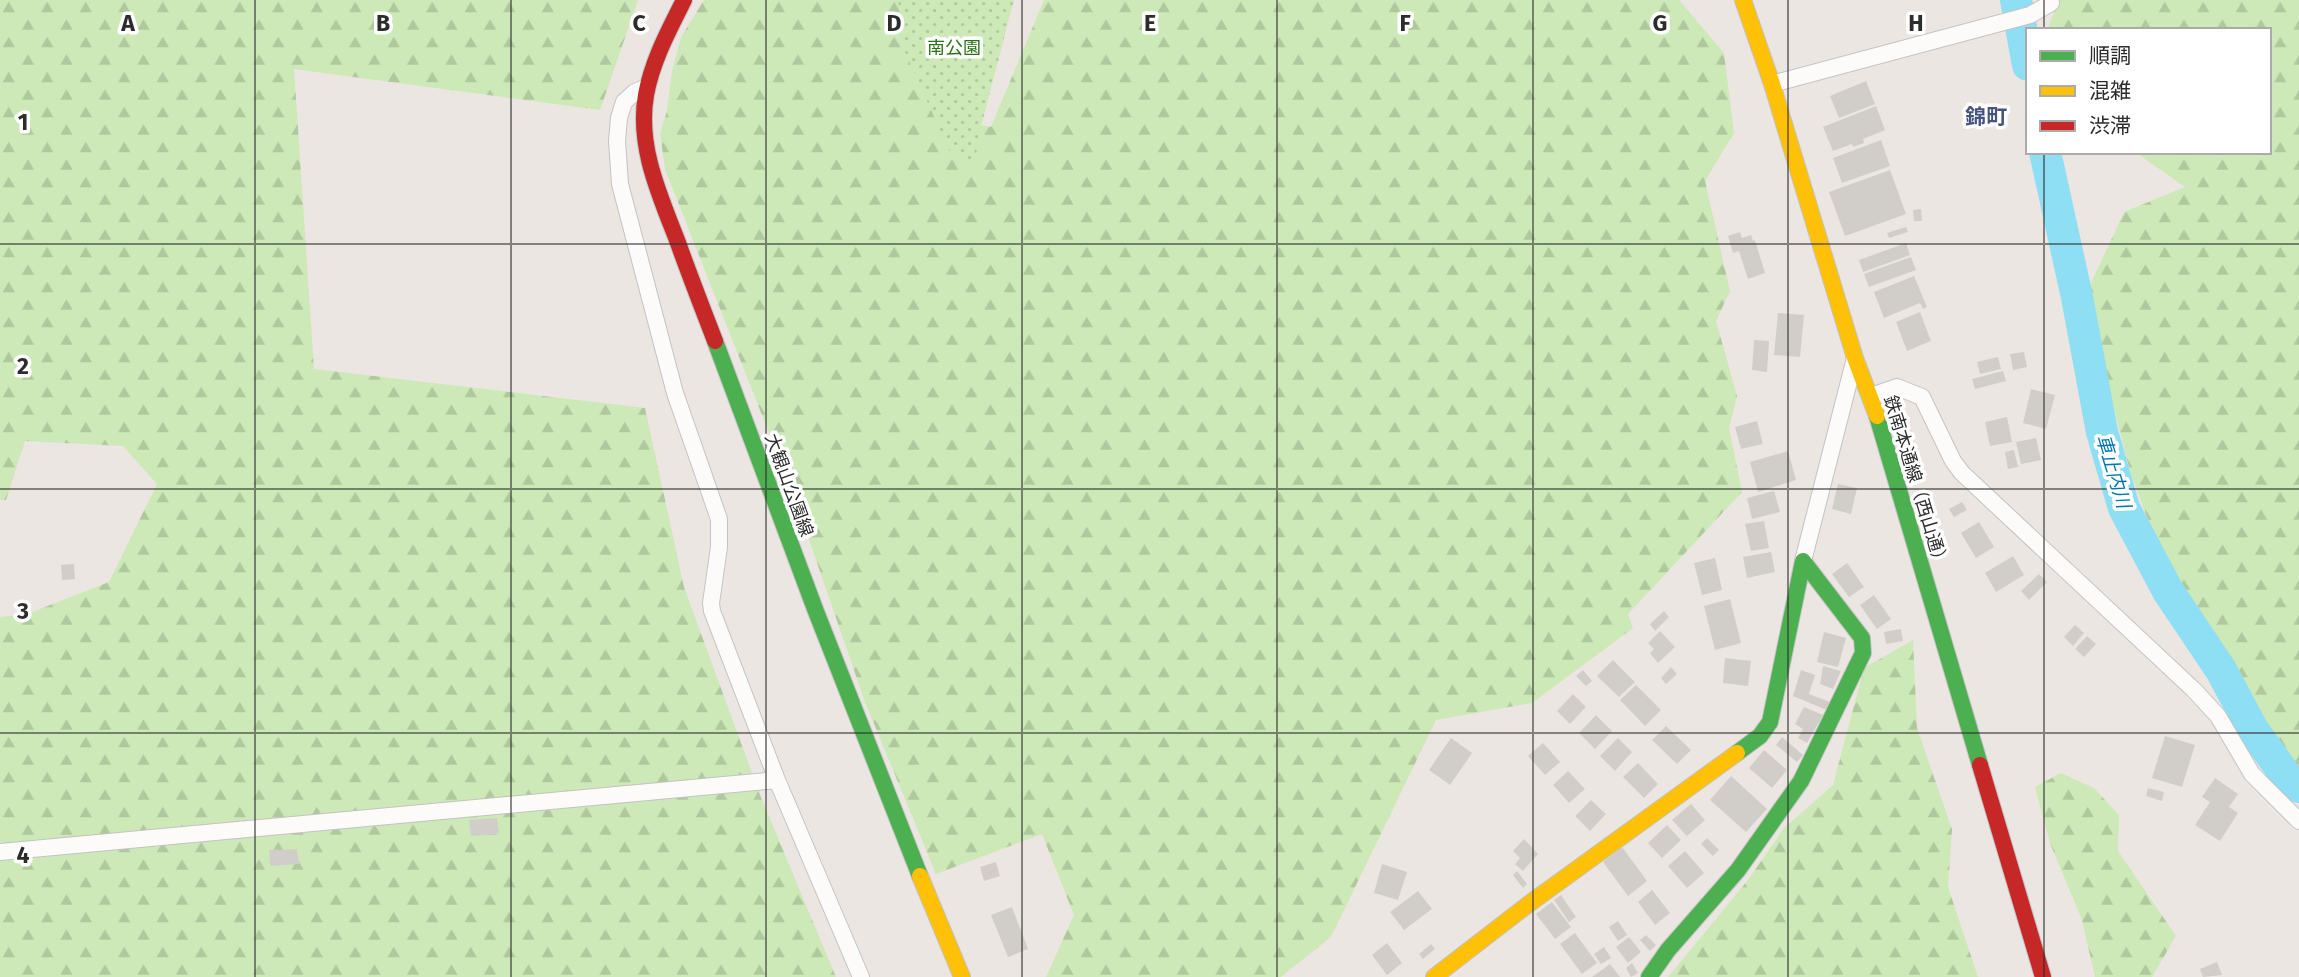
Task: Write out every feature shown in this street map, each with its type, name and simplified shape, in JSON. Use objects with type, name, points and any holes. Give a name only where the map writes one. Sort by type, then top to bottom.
[{"type":"street","name":"大観山公園線","points":[[684,0],[647,87],[645,130],[653,177],[815,609],[962,977]]},
{"type":"street","name":"鉄南本通線（西山通）","points":[[1743,0],[1772,83],[1855,358],[1871,396],[2043,977]]},
{"type":"street","points":[[1772,83],[2030,15],[2051,4],[2050,0]]},
{"type":"street","points":[[647,87],[635,92],[624,102],[619,118],[617,141],[620,184],[675,393],[719,519],[720,538],[712,611],[778,780],[861,977]]},
{"type":"street","points":[[1443,974],[1760,736],[1770,722],[1803,561],[1855,358]]},
{"type":"street","points":[[1871,396],[1897,387],[1922,397],[1953,461],[1962,473],[2194,690],[2218,716],[2252,774],[2299,821]]},
{"type":"street","points":[[1649,977],[1668,950],[1738,870],[1801,781],[1863,653],[1862,638],[1803,561]]},
{"type":"street","points":[[0,852],[778,780]]},
{"type":"green space","points":[[0,0],[638,0],[600,110],[294,69],[314,369],[645,408],[684,587],[760,795],[836,977],[0,977],[0,617],[27,614],[109,582],[157,484],[123,446],[25,441],[6,500],[0,500]]},
{"type":"green space","points":[[704,0],[915,0],[935,117],[991,127],[1044,0],[1679,0],[1724,53],[1734,133],[1705,181],[1730,291],[1716,321],[1737,396],[1729,428],[1742,492],[1628,614],[1633,628],[1532,703],[1436,720],[1331,937],[1281,977],[1046,977],[1074,915],[1042,834],[936,874],[865,702],[795,499],[665,169],[660,133],[667,111],[672,71],[681,37]]},
{"type":"green space","name":"南公園","points":[[898,0],[1014,0],[972,161],[949,150],[905,52]]},
{"type":"green space","points":[[2059,0],[2299,0],[2299,776],[2268,739],[2252,712],[2231,665],[2201,622],[2161,555],[2130,471],[2085,296],[2124,212],[2185,187],[2138,154],[2271,154],[2271,28],[2048,28]]},
{"type":"green space","points":[[1913,640],[1917,728],[1952,829],[1948,887],[1978,977],[1668,977],[1748,880],[1784,828],[1833,785],[1864,668]]},
{"type":"green space","points":[[2061,773],[2094,788],[2119,815],[2118,851],[2176,936],[2152,977],[2095,977],[2082,920],[2050,843],[2035,787]]},
{"type":"building","points":[[1866,81],[1875,104],[1839,118],[1830,96]]},
{"type":"building","points":[[1876,106],[1885,130],[1863,139],[1864,143],[1833,151],[1823,127]]},
{"type":"building","points":[[1881,140],[1890,166],[1842,183],[1833,158]]},
{"type":"building","points":[[1890,170],[1906,214],[1845,236],[1829,192]]},
{"type":"building","points":[[1921,209],[1922,221],[1914,221],[1913,210]]},
{"type":"building","points":[[1906,227],[1908,232],[1889,238],[1887,233]]},
{"type":"building","points":[[1740,232],[1742,238],[1751,235],[1753,241],[1755,240],[1765,273],[1748,279],[1739,251],[1733,253],[1728,236]]},
{"type":"building","points":[[1906,243],[1910,255],[1863,272],[1859,260]]},
{"type":"building","points":[[1911,257],[1916,270],[1869,287],[1864,274]]},
{"type":"building","points":[[1914,276],[1927,307],[1923,309],[1920,303],[1884,318],[1874,292]]},
{"type":"building","points":[[1920,312],[1931,341],[1907,351],[1896,322]]},
{"type":"building","points":[[1778,313],[1804,315],[1800,357],[1774,355]]},
{"type":"building","points":[[1754,340],[1769,341],[1767,372],[1752,370]]},
{"type":"building","points":[[2024,352],[2027,367],[2013,370],[2010,354]]},
{"type":"building","points":[[1998,357],[2001,369],[1980,374],[1977,362]]},
{"type":"building","points":[[2003,371],[2006,381],[1975,389],[1972,379]]},
{"type":"building","points":[[2031,389],[2055,395],[2046,429],[2023,423]]},
{"type":"building","points":[[2007,417],[2012,442],[1990,446],[1985,422]]},
{"type":"building","points":[[1757,421],[1763,444],[1741,449],[1735,427]]},
{"type":"building","points":[[2036,438],[2041,460],[2021,464],[2016,442]]},
{"type":"building","points":[[2014,450],[2018,467],[2008,469],[2005,452]]},
{"type":"building","points":[[1788,451],[1796,480],[1758,492],[1750,462]]},
{"type":"building","points":[[1838,484],[1857,488],[1851,514],[1832,509]]},
{"type":"building","points":[[1774,491],[1780,512],[1752,519],[1747,498]]},
{"type":"building","points":[[1962,502],[1967,510],[1954,517],[1949,509]]},
{"type":"building","points":[[1764,521],[1769,548],[1751,551],[1745,524]]},
{"type":"building","points":[[1979,522],[1994,547],[1976,558],[1961,533]]},
{"type":"building","points":[[1771,552],[1775,572],[1747,578],[1743,557]]},
{"type":"building","points":[[2013,556],[2024,575],[1996,592],[1985,573]]},
{"type":"building","points":[[1715,558],[1722,590],[1702,595],[1694,563]]},
{"type":"building","points":[[1847,563],[1864,587],[1849,597],[1832,574]]},
{"type":"building","points":[[74,564],[75,579],[62,580],[61,565]]},
{"type":"building","points":[[2039,574],[2047,582],[2029,600],[2021,591]]},
{"type":"building","points":[[1874,595],[1891,619],[1877,629],[1860,605]]},
{"type":"building","points":[[1730,599],[1741,643],[1715,650],[1704,606]]},
{"type":"building","points":[[1664,611],[1669,617],[1655,631],[1650,624]]},
{"type":"building","points":[[2075,625],[2084,633],[2073,646],[2064,637]]},
{"type":"building","points":[[1901,629],[1903,641],[1886,644],[1884,632]]},
{"type":"building","points":[[1660,631],[1675,647],[1658,663],[1650,653],[1654,649],[1648,643]]},
{"type":"building","points":[[1824,632],[1846,638],[1838,667],[1817,662]]},
{"type":"building","points":[[2087,636],[2096,644],[2084,657],[2075,649]]},
{"type":"building","points":[[1725,658],[1751,661],[1748,686],[1723,683]]},
{"type":"building","points":[[1613,660],[1635,682],[1619,697],[1597,676]]},
{"type":"building","points":[[1823,666],[1841,671],[1833,689],[1820,684]]},
{"type":"building","points":[[1671,667],[1677,674],[1666,684],[1661,678]]},
{"type":"building","points":[[1583,670],[1592,681],[1586,686],[1576,676]]},
{"type":"building","points":[[1801,670],[1815,675],[1809,694],[1830,702],[1827,710],[1793,696]]},
{"type":"building","points":[[1636,685],[1661,710],[1645,726],[1620,700]]},
{"type":"building","points":[[1573,694],[1586,707],[1570,724],[1557,711]]},
{"type":"building","points":[[1804,707],[1823,715],[1807,743],[1798,738],[1803,729],[1795,724]]},
{"type":"building","points":[[1596,715],[1612,731],[1595,749],[1579,733]]},
{"type":"building","points":[[1666,726],[1691,750],[1677,764],[1652,740]]},
{"type":"building","points":[[2165,736],[2195,745],[2182,787],[2152,778]]},
{"type":"building","points":[[1782,737],[1803,755],[1797,762],[1776,745]]},
{"type":"building","points":[[1451,738],[1472,753],[1450,785],[1429,770]]},
{"type":"building","points":[[1618,738],[1632,752],[1615,771],[1600,756]]},
{"type":"building","points":[[1543,743],[1560,762],[1545,775],[1528,756]]},
{"type":"building","points":[[1764,750],[1787,770],[1772,788],[1749,768]]},
{"type":"building","points":[[1638,763],[1658,784],[1644,798],[1623,777]]},
{"type":"building","points":[[1568,771],[1585,789],[1569,803],[1553,785]]},
{"type":"building","points":[[1731,776],[1767,809],[1746,832],[1710,800]]},
{"type":"building","points":[[2215,778],[2238,794],[2229,807],[2238,813],[2220,841],[2195,825],[2210,802],[2202,797]]},
{"type":"building","points":[[2148,788],[2164,792],[2162,801],[2146,796]]},
{"type":"building","points":[[1591,800],[1606,814],[1590,831],[1575,816]]},
{"type":"building","points":[[1691,804],[1705,820],[1687,836],[1672,820]]},
{"type":"building","points":[[497,818],[499,834],[471,836],[469,820]]},
{"type":"building","points":[[1667,825],[1681,840],[1662,858],[1648,843]]},
{"type":"building","points":[[1707,838],[1719,850],[1713,856],[1701,844]]},
{"type":"building","points":[[1524,839],[1538,854],[1523,871],[1515,864],[1520,858],[1513,851]]},
{"type":"building","points":[[1622,847],[1647,881],[1628,896],[1603,862]]},
{"type":"building","points":[[297,849],[299,864],[270,866],[269,850]]},
{"type":"building","points":[[1685,851],[1704,873],[1687,888],[1668,866]]},
{"type":"building","points":[[996,862],[1000,876],[984,881],[980,867]]},
{"type":"building","points":[[1382,864],[1407,872],[1398,900],[1374,893]]},
{"type":"building","points":[[1517,871],[1527,884],[1523,888],[1513,875]]},
{"type":"building","points":[[1652,890],[1670,913],[1655,925],[1638,902]]},
{"type":"building","points":[[1418,891],[1432,909],[1404,930],[1390,912]]},
{"type":"building","points":[[1561,895],[1576,917],[1569,922],[1554,900]]},
{"type":"building","points":[[1552,902],[1571,927],[1555,939],[1536,914]]},
{"type":"building","points":[[1012,907],[1028,949],[1008,957],[991,915]]},
{"type":"building","points":[[1618,921],[1627,935],[1618,941],[1609,927]]},
{"type":"building","points":[[1575,933],[1597,963],[1582,974],[1560,944]]},
{"type":"building","points":[[1646,935],[1656,945],[1650,951],[1640,940]]},
{"type":"building","points":[[1629,937],[1641,952],[1628,963],[1616,947]]},
{"type":"building","points":[[1387,943],[1402,963],[1387,975],[1372,955]]},
{"type":"building","points":[[1431,944],[1435,949],[1423,959],[1419,954]]},
{"type":"building","points":[[1604,947],[1611,958],[1601,964],[1594,954]]},
{"type":"building","points":[[2217,962],[2222,975],[2203,977],[2200,969]]},
{"type":"building","points":[[1632,963],[1638,973],[1631,977],[1626,968]]},
{"type":"building","points":[[1610,964],[1620,977],[1592,977]]},
{"type":"waterway","name":"車止内川","points":[[2016,0],[2026,54]]},
{"type":"waterway","name":"車止内川","points":[[2045,154],[2077,297],[2102,432],[2124,508],[2168,591],[2221,670],[2253,730],[2287,777],[2299,787]]},
{"type":"traffic: fast","points":[[715,341],[815,609],[920,876]]},
{"type":"traffic: fast","points":[[1877,416],[1980,765]]},
{"type":"traffic: fast","points":[[1649,977],[1668,950],[1738,870],[1801,781],[1863,653],[1862,638],[1803,561],[1770,722],[1760,736],[1737,753]]},
{"type":"traffic: slow","points":[[1743,0],[1772,84],[1855,358],[1877,416]]},
{"type":"traffic: slow","points":[[1434,977],[1526,906],[1737,753]]},
{"type":"traffic: slow","points":[[920,876],[962,977]]},
{"type":"traffic: jam","points":[[684,0],[652,70],[646,95],[645,132],[657,187],[715,341]]},
{"type":"traffic: jam","points":[[1980,765],[2043,977]]},
{"type":"district","name":"錦町","points":[[1986,117]]}]
